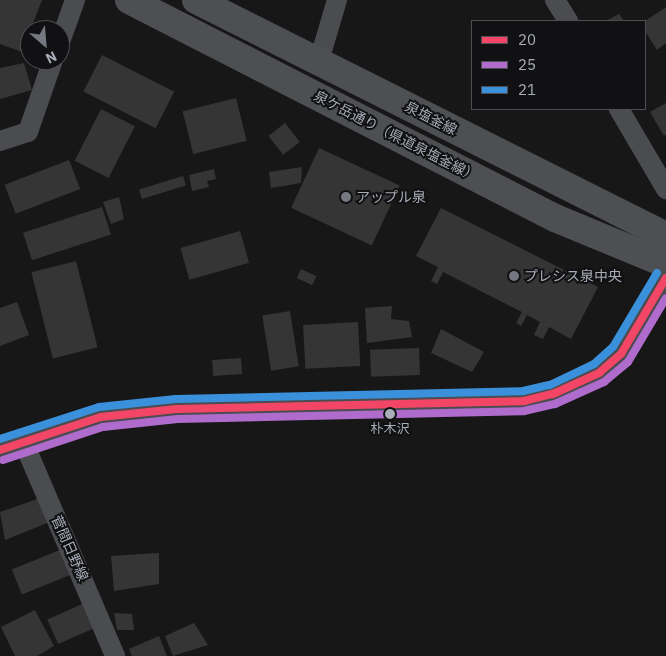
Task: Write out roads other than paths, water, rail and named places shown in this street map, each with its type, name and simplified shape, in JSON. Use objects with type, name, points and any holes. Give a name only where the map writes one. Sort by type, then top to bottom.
[{"type":"main road","name":"泉ケ岳通り（県道泉塩釜線）","points":[[129,0],[555,218],[666,264]]},
{"type":"main road","name":"泉塩釜線","points":[[196,0],[666,236]]},
{"type":"street","points":[[68,20],[75,0]]},
{"type":"street","points":[[319,61],[337,0]]},
{"type":"street","points":[[555,0],[567,20]]},
{"type":"street","points":[[0,140],[28,132],[50,70]]},
{"type":"street","points":[[620,110],[666,189]]},
{"type":"street","points":[[0,450],[101,417],[177,409],[524,401],[553,394],[599,373],[621,354],[666,278]]},
{"type":"street","name":"菅間日野線","points":[[23,441],[115,656]]},
{"type":"place","name":"アップル泉","points":[[346,197]]},
{"type":"place","name":"プレシス泉中央","points":[[514,276]]},
{"type":"place","name":"朴木沢","points":[[390,414]]}]
